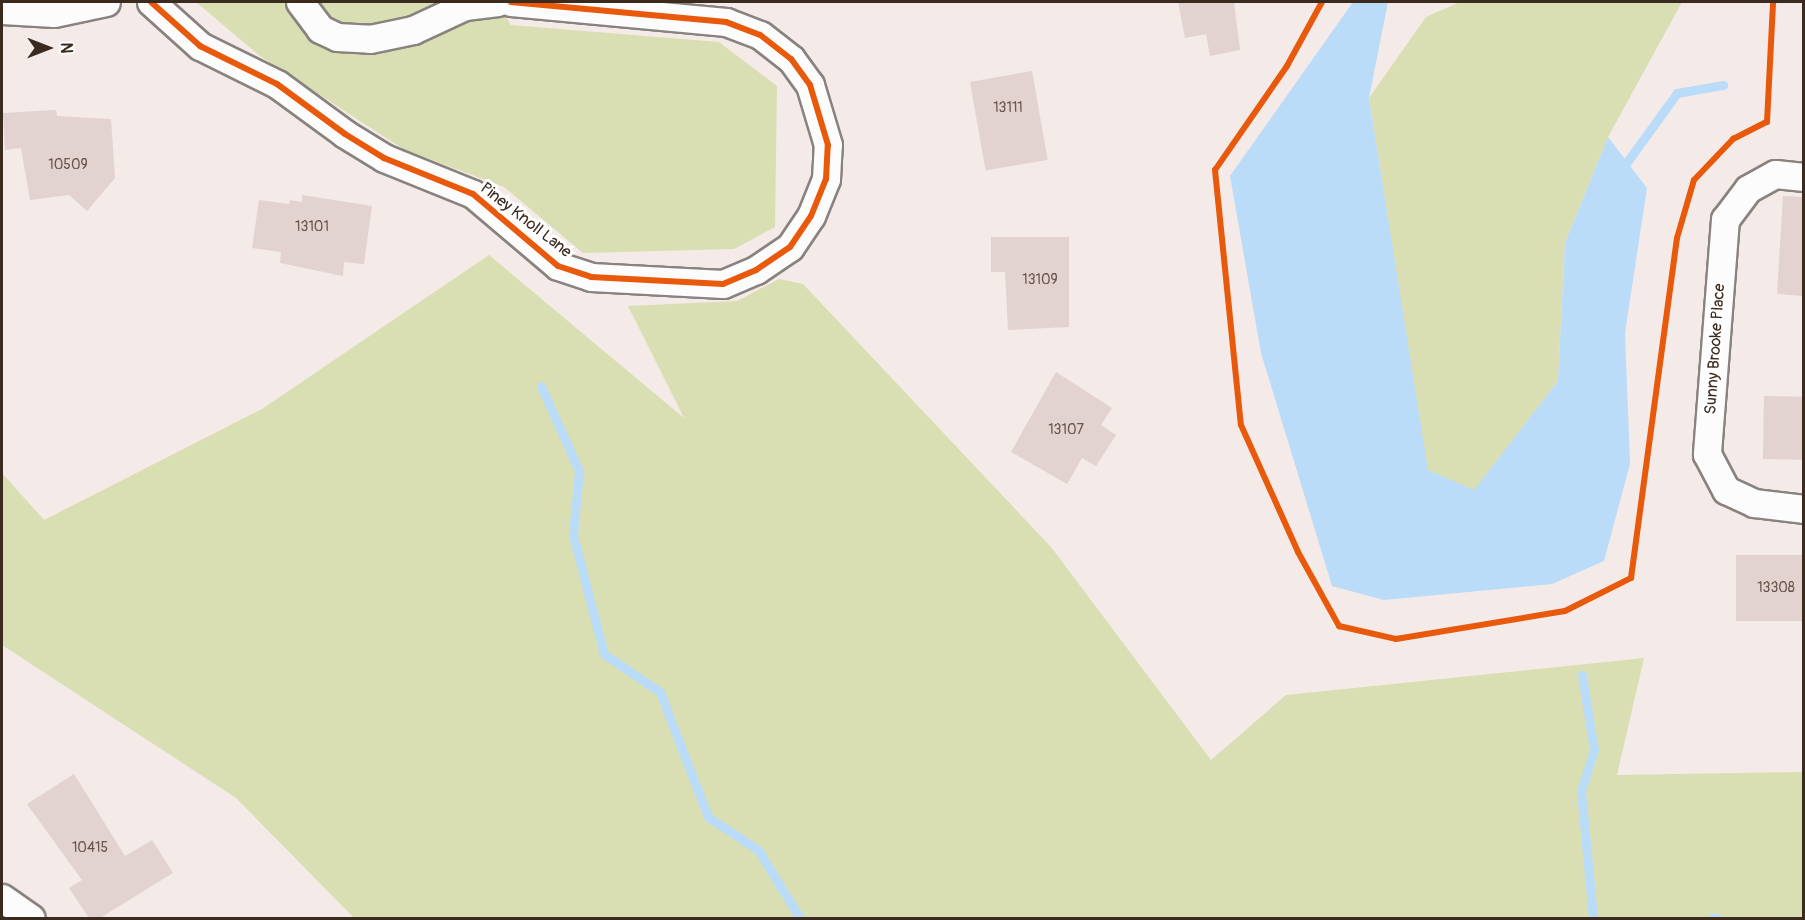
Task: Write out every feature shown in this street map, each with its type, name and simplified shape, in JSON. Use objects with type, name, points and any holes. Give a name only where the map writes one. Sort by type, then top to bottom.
[{"type":"street","points":[[2,10],[54,13],[106,2]]},
{"type":"street","name":"Piney Knoll Lane","points":[[151,2],[200,46],[277,84],[355,140],[472,194],[558,266],[591,277],[723,284],[756,270],[790,247],[811,216],[826,179],[828,145],[810,85],[791,59],[760,35],[726,22],[511,2]]},
{"type":"street","points":[[300,2],[320,29],[337,37],[370,39],[413,30],[465,6],[498,2]]},
{"type":"street","name":"Sunny Brooke Place","points":[[1803,177],[1775,174],[1748,189],[1725,219],[1707,454],[1726,490],[1754,503],[1803,509]]},
{"type":"street","points":[[2,898],[31,918]]},
{"type":"green space","points":[[196,2],[496,2],[511,25],[719,42],[777,86],[775,227],[734,249],[583,253],[504,187],[403,149],[260,56]]},
{"type":"green space","points":[[1460,2],[1682,2],[1608,137],[1565,243],[1558,381],[1474,491],[1427,470],[1369,98],[1426,17]]},
{"type":"green space","points":[[489,255],[684,418],[628,306],[737,301],[779,279],[803,284],[1051,547],[1211,760],[1286,695],[1644,658],[1617,775],[1803,772],[1803,918],[354,918],[236,798],[2,645],[2,473],[44,520],[262,409]]},
{"type":"water","points":[[1353,2],[1388,2],[1369,98],[1428,470],[1474,490],[1558,381],[1565,243],[1608,137],[1647,188],[1625,333],[1630,464],[1604,561],[1552,584],[1384,600],[1332,586],[1261,353],[1230,176]]},
{"type":"building","points":[[1178,2],[1234,2],[1240,50],[1210,56],[1206,34],[1185,38]]},
{"type":"building","points":[[1032,71],[1048,160],[986,171],[970,82]]},
{"type":"building","points":[[56,110],[57,116],[111,119],[115,178],[87,211],[69,195],[30,200],[21,148],[5,150],[3,113]]},
{"type":"building","points":[[302,195],[372,206],[364,264],[344,262],[343,276],[280,263],[281,252],[252,248],[259,200],[289,204],[290,200],[302,202]]},
{"type":"building","points":[[1783,196],[1803,197],[1803,296],[1777,294]]},
{"type":"building","points":[[991,237],[1069,237],[1069,327],[1008,330],[1005,272],[991,272]]},
{"type":"building","points":[[1056,372],[1112,408],[1101,425],[1116,435],[1096,466],[1082,458],[1067,484],[1011,452]]},
{"type":"building","points":[[1764,396],[1803,397],[1802,460],[1763,459]]},
{"type":"building","points":[[1736,555],[1803,555],[1803,621],[1736,621]]},
{"type":"building","points":[[74,774],[125,856],[152,840],[173,873],[100,918],[89,918],[69,888],[82,880],[27,804]]},
{"type":"waterway","points":[[1627,162],[1677,93],[1723,85]]},
{"type":"waterway","points":[[541,386],[579,471],[573,535],[604,654],[660,692],[708,817],[758,850],[800,918]]},
{"type":"waterway","points":[[1582,675],[1594,750],[1581,791],[1593,918]]},
{"type":"waterway","points":[[1712,918],[1717,918]]},
{"type":"cycle path","points":[[151,2],[200,46],[277,84],[345,134],[384,158],[473,194],[558,266],[591,277],[723,284],[756,270],[790,247],[811,216],[826,179],[828,145],[810,85],[791,59],[760,35],[726,22],[511,2]]},
{"type":"cycle path","points":[[1322,2],[1287,66],[1215,170],[1241,425],[1298,552],[1339,626],[1396,639],[1565,611],[1631,578],[1677,238],[1694,180],[1733,139],[1767,122],[1773,2]]}]
